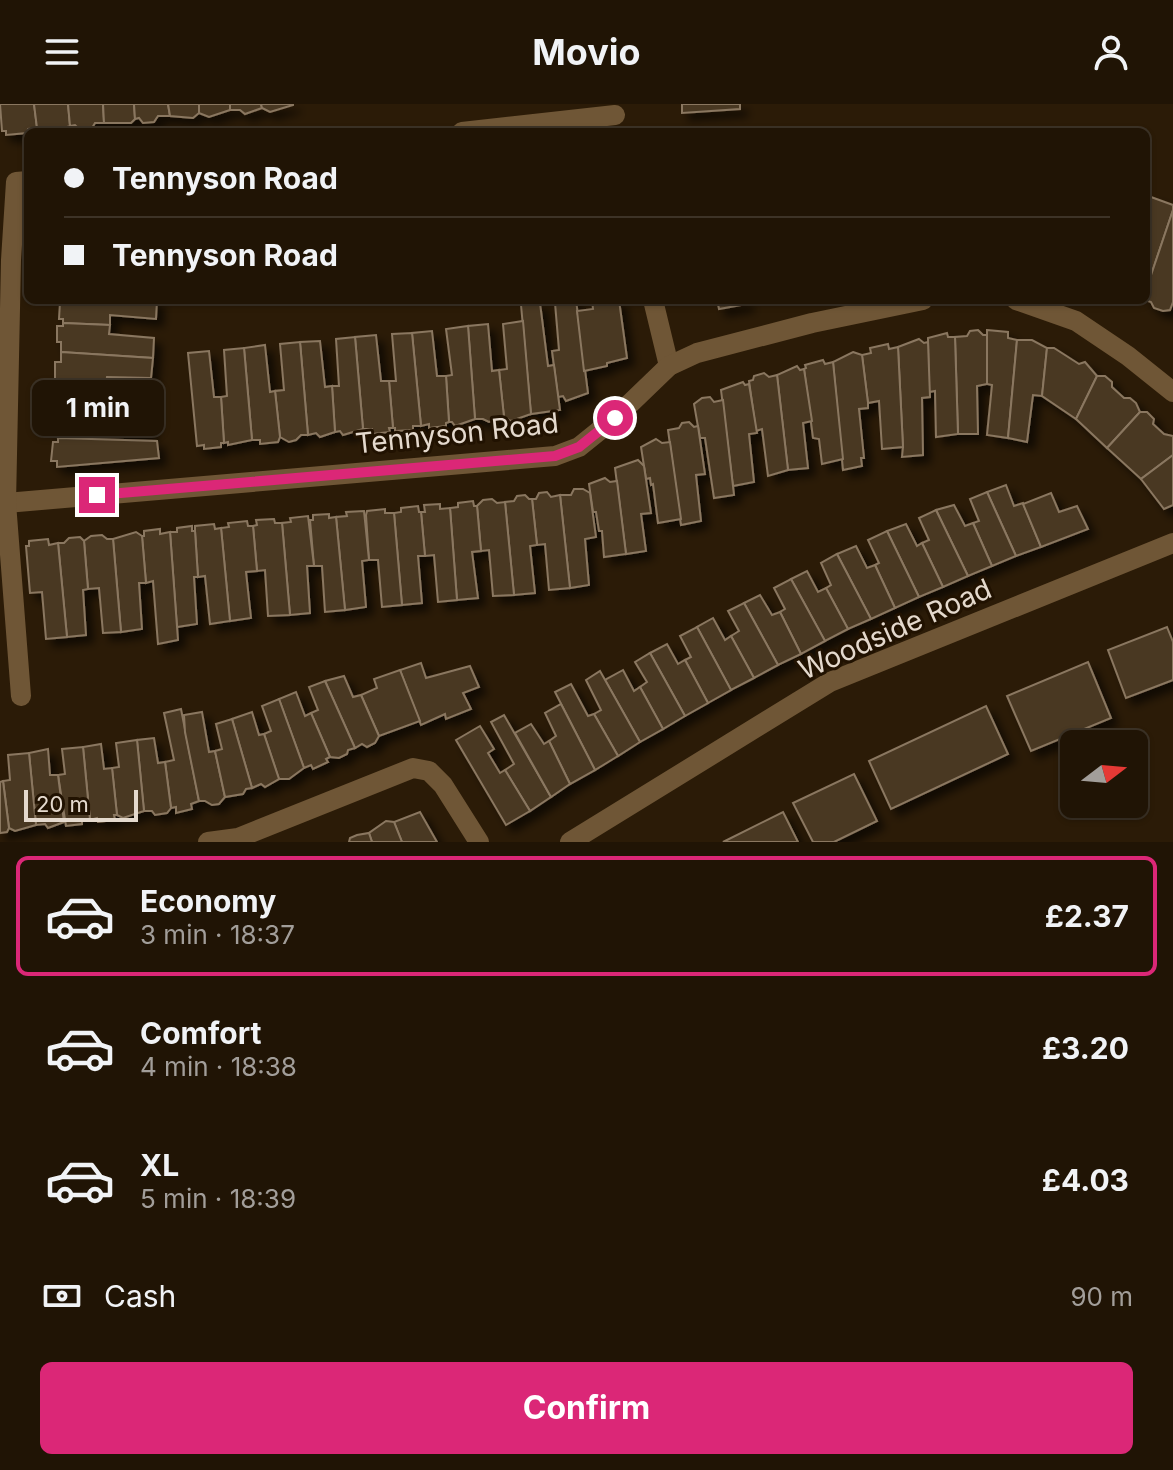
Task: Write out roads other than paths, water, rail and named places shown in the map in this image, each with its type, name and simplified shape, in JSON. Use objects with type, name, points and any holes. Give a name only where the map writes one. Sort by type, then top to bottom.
[{"type":"street","points":[[503,128],[616,117]]},
{"type":"street","points":[[21,696],[6,503],[16,182],[24,181]]},
{"type":"street","points":[[654,304],[669,366]]},
{"type":"street","name":"Tennyson Road","points":[[6,503],[555,456],[579,447],[615,418],[669,366],[697,353],[812,323],[904,304]]},
{"type":"street","points":[[1027,304],[1076,321],[1128,356],[1173,392]]},
{"type":"street","name":"Woodside Road","points":[[570,842],[830,682],[1173,543]]},
{"type":"street","points":[[208,842],[238,838],[413,768],[429,771],[436,778],[479,842]]}]
